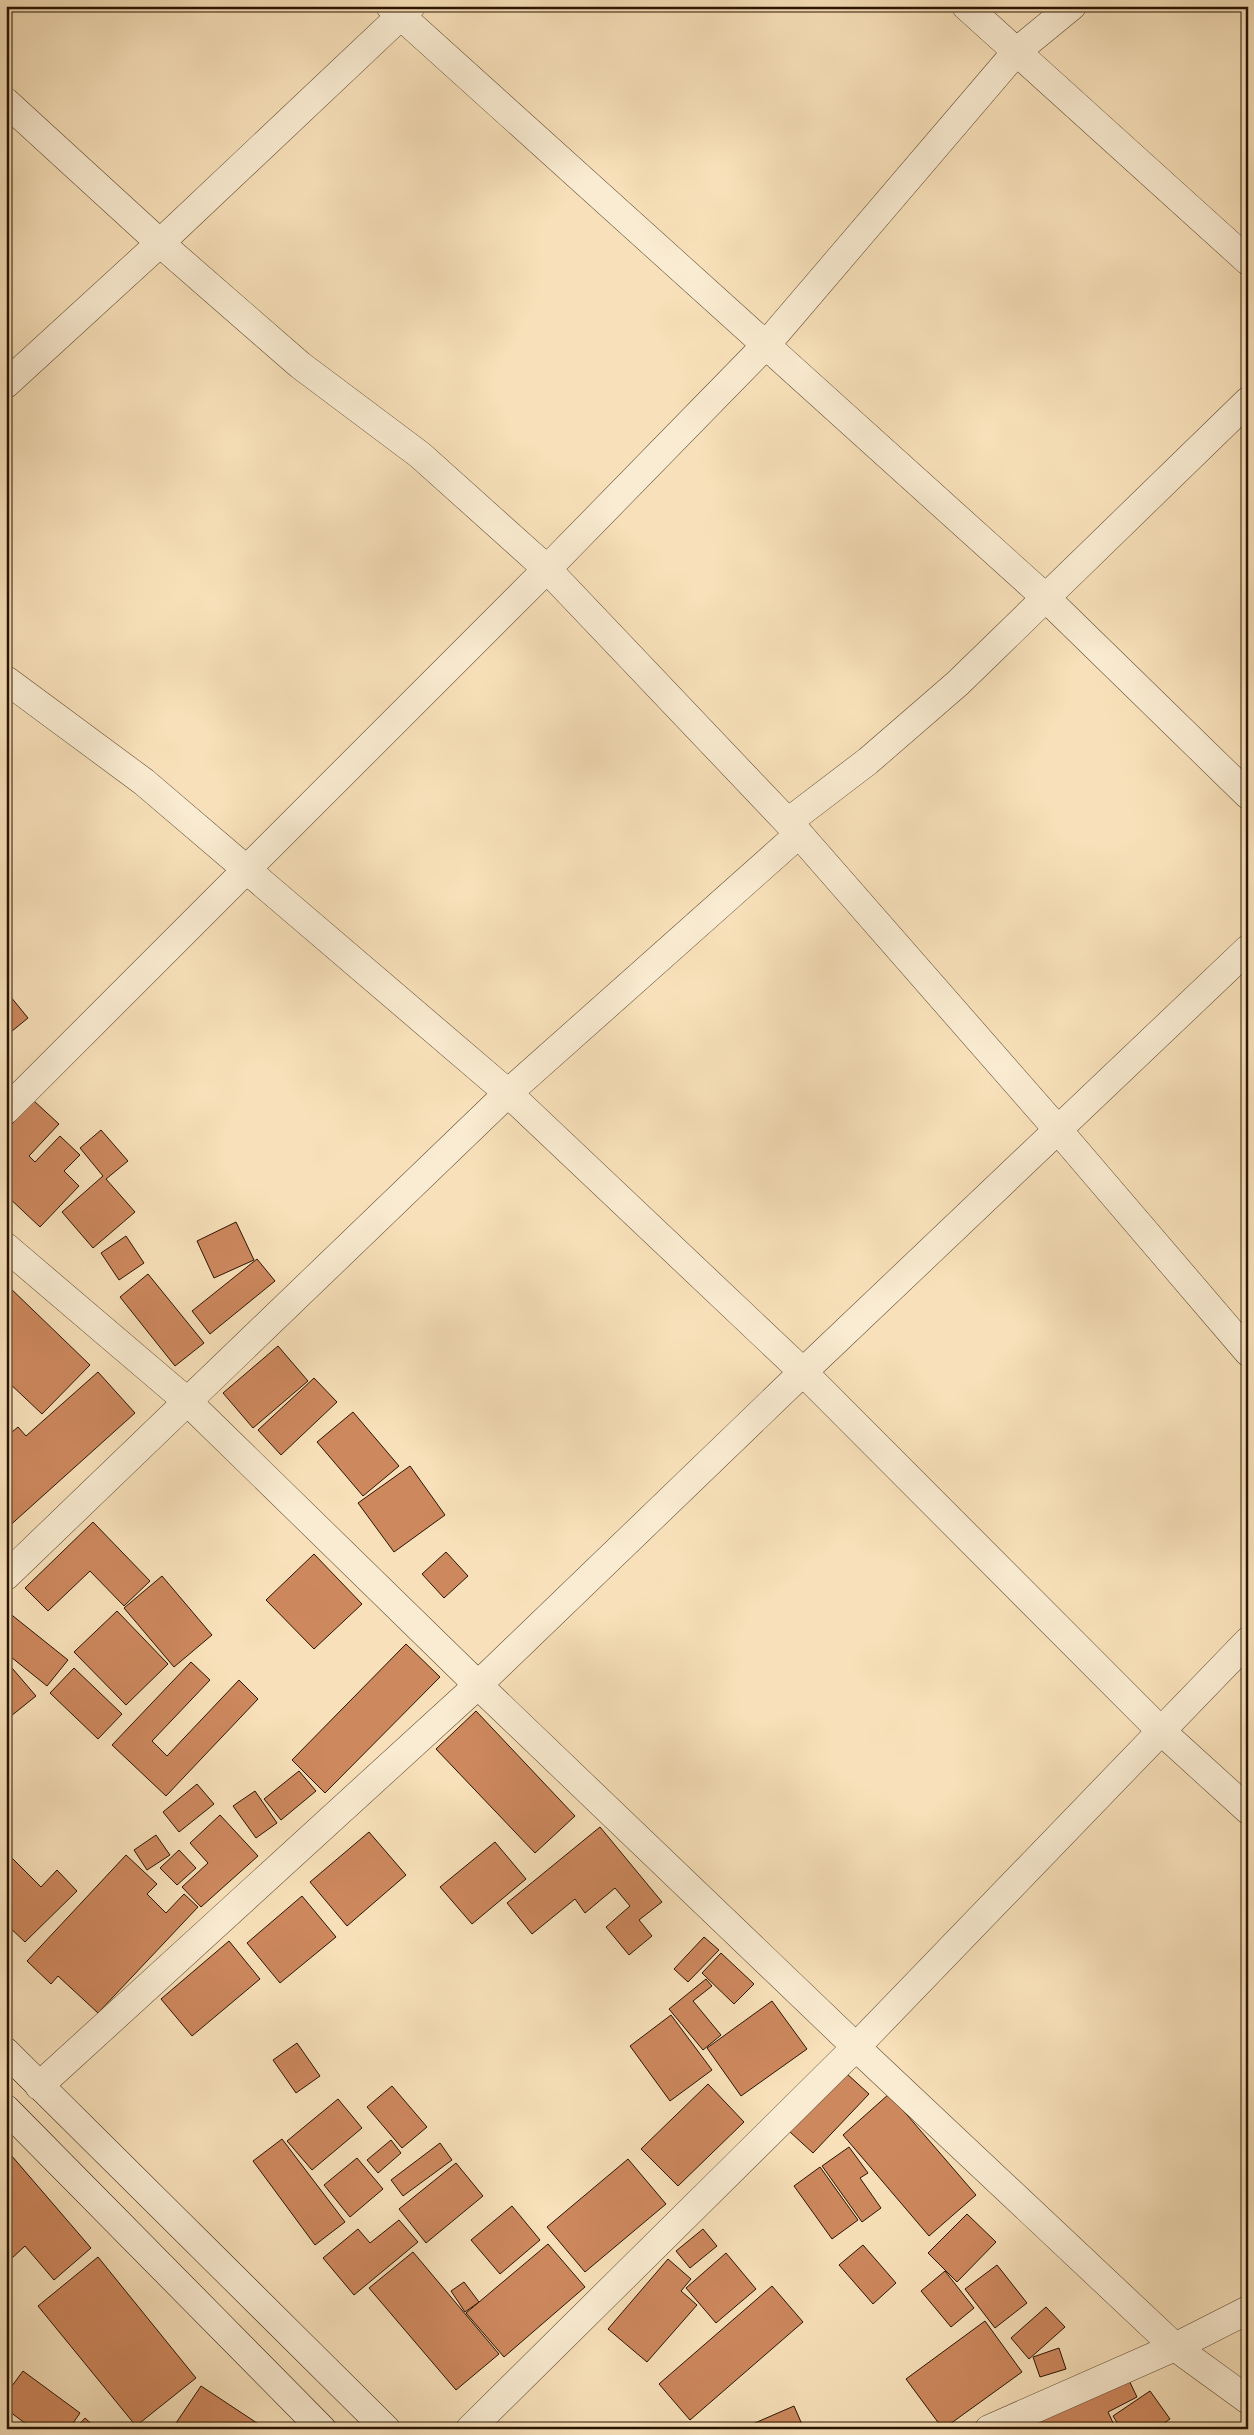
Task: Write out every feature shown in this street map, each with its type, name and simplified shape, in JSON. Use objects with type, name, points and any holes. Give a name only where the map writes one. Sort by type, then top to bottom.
[{"type":"street","points":[[966,6],[1248,261]]},
{"type":"street","points":[[6,1110],[547,569],[766,345],[1016,52],[1072,6]]},
{"type":"street","points":[[6,384],[160,243],[400,10],[1046,598],[1248,796]]},
{"type":"street","points":[[6,102],[160,243],[300,365],[420,455],[547,569],[793,828],[1058,1130],[1248,1352]]},
{"type":"street","points":[[6,1576],[508,1093],[793,828],[958,683],[1248,401]]},
{"type":"street","points":[[6,680],[144,782],[508,1093],[804,1372],[1160,1730],[1248,1810]]},
{"type":"street","points":[[39,2086],[478,1685],[1248,949]]},
{"type":"street","points":[[6,1247],[188,1402],[478,1685],[856,2047],[1175,2347],[1248,2400]]},
{"type":"street","points":[[470,2429],[856,2047],[1248,1641]]},
{"type":"street","points":[[6,2052],[386,2429]]},
{"type":"street","points":[[7,2110],[322,2429]]},
{"type":"street","points":[[988,2429],[1175,2347],[1248,2310]]},
{"type":"building","points":[[6,991],[28,1018],[6,1036]]},
{"type":"building","points":[[34,1101],[59,1124],[29,1156],[35,1162],[60,1136],[80,1155],[64,1171],[79,1186],[40,1227],[6,1195],[6,1130]]},
{"type":"building","points":[[101,1130],[128,1161],[106,1179],[135,1212],[93,1248],[62,1212],[103,1176],[80,1148]]},
{"type":"building","points":[[236,1222],[254,1260],[214,1278],[197,1241]]},
{"type":"building","points":[[126,1236],[144,1263],[119,1280],[101,1253]]},
{"type":"building","points":[[257,1259],[275,1281],[210,1334],[192,1311]]},
{"type":"building","points":[[148,1274],[204,1343],[175,1366],[120,1297]]},
{"type":"building","points":[[6,1284],[90,1365],[42,1414],[6,1380]]},
{"type":"building","points":[[278,1346],[308,1381],[253,1428],[223,1393]]},
{"type":"building","points":[[98,1372],[135,1413],[6,1529],[6,1437],[18,1427],[26,1436]]},
{"type":"building","points":[[314,1378],[337,1402],[281,1455],[258,1430]]},
{"type":"building","points":[[353,1412],[399,1466],[363,1496],[317,1442]]},
{"type":"building","points":[[410,1466],[445,1515],[394,1552],[358,1503]]},
{"type":"building","points":[[93,1522],[150,1581],[124,1606],[90,1571],[48,1611],[25,1588]]},
{"type":"building","points":[[446,1552],[468,1576],[444,1598],[422,1574]]},
{"type":"building","points":[[314,1554],[362,1604],[314,1649],[266,1600]]},
{"type":"building","points":[[162,1576],[212,1635],[174,1667],[124,1608]]},
{"type":"building","points":[[117,1611],[168,1664],[126,1705],[74,1652]]},
{"type":"building","points":[[8,1612],[68,1660],[47,1686],[6,1653],[6,1614]]},
{"type":"building","points":[[406,1644],[440,1677],[325,1793],[292,1760]]},
{"type":"building","points":[[6,1661],[36,1696],[6,1720]]},
{"type":"building","points":[[191,1662],[210,1680],[152,1741],[167,1756],[239,1680],[258,1699],[166,1796],[112,1745]]},
{"type":"building","points":[[74,1668],[122,1714],[98,1739],[50,1693]]},
{"type":"building","points":[[476,1711],[575,1816],[535,1853],[436,1749]]},
{"type":"building","points":[[299,1771],[316,1791],[281,1820],[264,1799]]},
{"type":"building","points":[[197,1784],[214,1804],[179,1832],[163,1812]]},
{"type":"building","points":[[255,1791],[277,1823],[256,1838],[233,1806]]},
{"type":"building","points":[[220,1815],[258,1856],[201,1907],[182,1887],[208,1863],[190,1843]]},
{"type":"building","points":[[600,1827],[662,1902],[639,1920],[652,1936],[629,1955],[606,1927],[630,1906],[615,1888],[585,1913],[575,1899],[532,1934],[507,1903]]},
{"type":"building","points":[[369,1832],[406,1875],[347,1926],[310,1882]]},
{"type":"building","points":[[156,1835],[170,1855],[147,1870],[134,1850]]},
{"type":"building","points":[[495,1842],[526,1879],[472,1924],[440,1887]]},
{"type":"building","points":[[179,1850],[196,1868],[177,1885],[160,1868]]},
{"type":"building","points":[[6,1852],[41,1887],[57,1870],[77,1891],[25,1942],[6,1924]]},
{"type":"building","points":[[126,1855],[157,1884],[147,1894],[166,1913],[184,1894],[198,1907],[98,2013],[58,1976],[51,1984],[27,1961]]},
{"type":"building","points":[[302,1896],[336,1937],[280,1983],[247,1943]]},
{"type":"building","points":[[704,1937],[719,1950],[688,1982],[674,1969]]},
{"type":"building","points":[[229,1941],[260,1979],[192,2036],[161,1999]]},
{"type":"building","points":[[721,1953],[754,1984],[734,2004],[702,1973]]},
{"type":"building","points":[[706,1979],[712,1986],[693,2001],[721,2035],[703,2050],[669,2009]]},
{"type":"building","points":[[772,2001],[807,2049],[741,2096],[707,2048]]},
{"type":"building","points":[[671,2015],[712,2070],[670,2101],[630,2046]]},
{"type":"building","points":[[297,2043],[320,2076],[296,2093],[273,2060]]},
{"type":"building","points":[[846,2073],[869,2094],[813,2153],[790,2132]]},
{"type":"building","points":[[708,2084],[744,2122],[678,2186],[641,2149]]},
{"type":"building","points":[[392,2086],[427,2127],[402,2148],[367,2107]]},
{"type":"building","points":[[889,2094],[976,2195],[929,2236],[843,2135]]},
{"type":"building","points":[[338,2099],[362,2128],[312,2170],[287,2141]]},
{"type":"building","points":[[282,2139],[345,2222],[315,2245],[253,2161]]},
{"type":"building","points":[[391,2140],[401,2153],[378,2173],[367,2160]]},
{"type":"building","points":[[440,2143],[452,2160],[403,2196],[391,2180]]},
{"type":"building","points":[[849,2147],[868,2173],[860,2178],[881,2208],[862,2222],[822,2166]]},
{"type":"building","points":[[11,2155],[91,2248],[54,2280],[25,2246],[11,2259],[6,2253],[6,2159]]},
{"type":"building","points":[[357,2158],[383,2189],[350,2217],[324,2185]]},
{"type":"building","points":[[628,2159],[666,2204],[585,2272],[547,2227]]},
{"type":"building","points":[[456,2163],[483,2196],[426,2243],[399,2209]]},
{"type":"building","points":[[820,2167],[858,2220],[832,2239],[794,2186]]},
{"type":"building","points":[[512,2206],[540,2240],[500,2274],[471,2240]]},
{"type":"building","points":[[967,2214],[996,2242],[957,2282],[928,2253]]},
{"type":"building","points":[[399,2220],[418,2242],[354,2295],[323,2258],[358,2229],[370,2243]]},
{"type":"building","points":[[703,2229],[717,2246],[690,2268],[676,2251]]},
{"type":"building","points":[[548,2244],[585,2287],[504,2357],[466,2313]]},
{"type":"building","points":[[863,2245],[896,2283],[873,2304],[839,2265]]},
{"type":"building","points":[[413,2252],[499,2354],[456,2390],[369,2288]]},
{"type":"building","points":[[726,2253],[756,2289],[716,2323],[686,2288]]},
{"type":"building","points":[[98,2257],[196,2378],[136,2426],[38,2306]]},
{"type":"building","points":[[668,2259],[691,2279],[681,2291],[697,2305],[647,2362],[608,2329]]},
{"type":"building","points":[[997,2265],[1027,2303],[995,2328],[965,2289]]},
{"type":"building","points":[[945,2271],[974,2308],[951,2327],[921,2291]]},
{"type":"building","points":[[464,2282],[479,2302],[465,2312],[451,2291]]},
{"type":"building","points":[[772,2286],[803,2322],[690,2420],[659,2384]]},
{"type":"building","points":[[1046,2307],[1065,2327],[1029,2359],[1011,2338]]},
{"type":"building","points":[[985,2321],[1022,2372],[943,2429],[906,2379]]},
{"type":"building","points":[[1059,2348],[1066,2369],[1040,2377],[1033,2357]]},
{"type":"building","points":[[23,2371],[80,2413],[69,2429],[33,2429],[6,2409],[6,2394]]},
{"type":"building","points":[[1125,2372],[1137,2397],[1108,2412],[1116,2429],[1016,2429]]},
{"type":"building","points":[[201,2386],[266,2429],[172,2429]]},
{"type":"building","points":[[1150,2391],[1170,2419],[1156,2429],[1121,2429],[1113,2416]]},
{"type":"building","points":[[794,2406],[804,2429],[741,2429]]},
{"type":"building","points":[[85,2418],[97,2429],[75,2429]]}]
